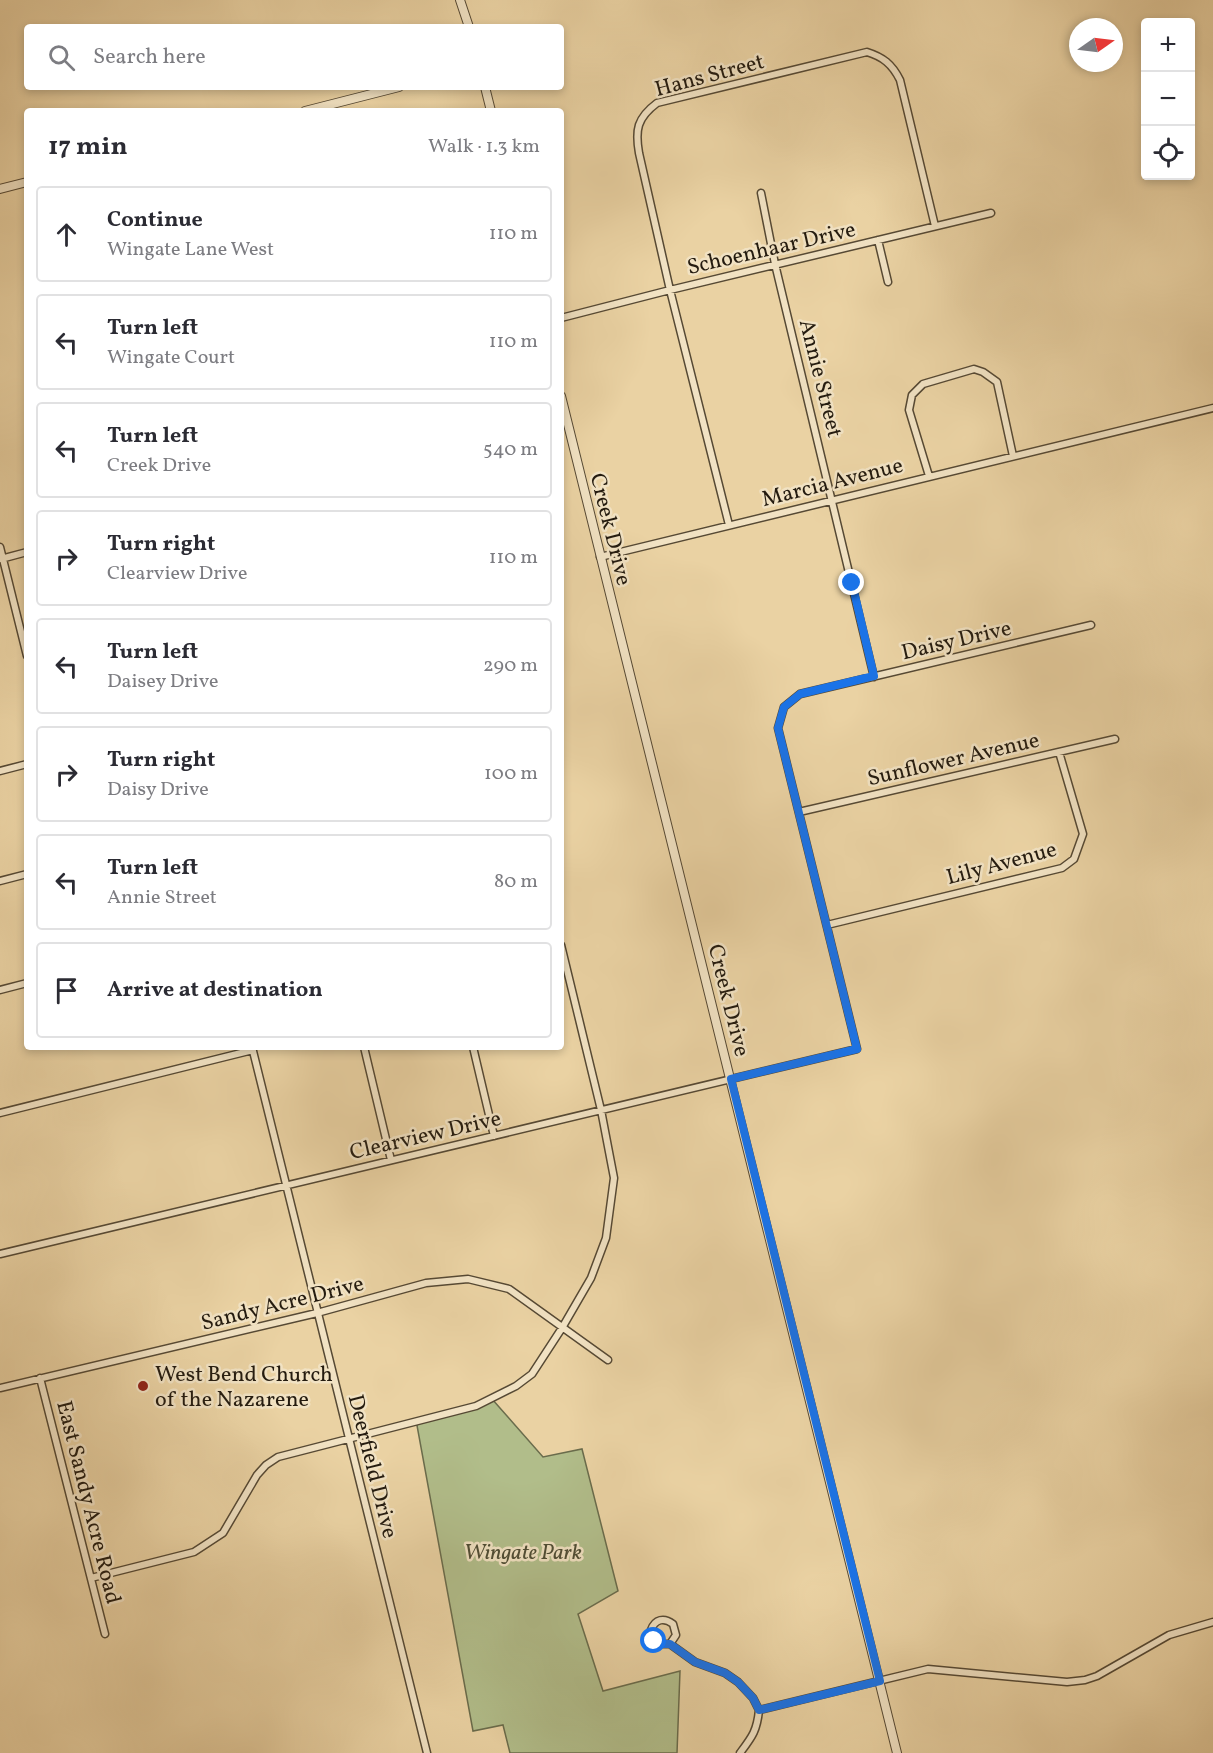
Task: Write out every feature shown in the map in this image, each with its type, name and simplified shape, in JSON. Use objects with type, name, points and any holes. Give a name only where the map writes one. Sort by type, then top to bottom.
[{"type":"street","points":[[460,0],[468,24]]},
{"type":"street","name":"Hans Street","points":[[729,525],[669,290],[639,153],[636,136],[642,116],[657,103],[867,52],[878,55],[889,62],[900,80],[936,226]]},
{"type":"street","points":[[317,108],[387,90]]},
{"type":"street","points":[[486,90],[490,108]]},
{"type":"street","points":[[0,189],[24,183]]},
{"type":"street","name":"Annie Street","points":[[761,193],[775,264],[874,676]]},
{"type":"street","name":"Schoenhaar Drive","points":[[564,317],[991,213]]},
{"type":"street","points":[[878,240],[888,282]]},
{"type":"street","points":[[929,476],[909,410],[912,395],[923,384],[974,369],[983,372],[997,382],[1014,456]]},
{"type":"street","name":"Creek Drive","points":[[564,408],[897,1753]]},
{"type":"street","name":"Marcia Avenue","points":[[600,557],[1213,408]]},
{"type":"street","points":[[0,547],[1,559],[24,645]]},
{"type":"street","points":[[1,559],[24,553]]},
{"type":"street","name":"Daisy Drive","points":[[799,812],[778,728],[784,707],[800,694],[1091,625]]},
{"type":"street","name":"Sunflower Avenue","points":[[799,812],[1115,739]]},
{"type":"street","name":"Lily Avenue","points":[[827,925],[1062,868],[1074,859],[1083,834],[1059,752]]},
{"type":"street","points":[[0,771],[24,765]]},
{"type":"street","points":[[799,812],[827,925]]},
{"type":"street","points":[[0,880],[24,875]]},
{"type":"street","name":"Clearview Drive","points":[[0,1254],[857,1049],[827,925]]},
{"type":"street","points":[[91,1578],[194,1552],[223,1533],[257,1475],[278,1456],[476,1406],[516,1386],[532,1374],[591,1278],[606,1238],[614,1178],[601,1110],[564,957]]},
{"type":"street","points":[[0,990],[24,984]]},
{"type":"street","points":[[0,1113],[249,1050]]},
{"type":"street","name":"Deerfield Drive","points":[[253,1050],[427,1753]]},
{"type":"street","points":[[365,1050],[391,1160]]},
{"type":"street","points":[[474,1050],[494,1136]]},
{"type":"street","name":"Sandy Acre Drive","points":[[0,1388],[317,1313],[426,1283],[468,1279],[508,1289],[608,1360]]},
{"type":"street","name":"East Sandy Acre Road","points":[[40,1378],[105,1634]]},
{"type":"street","points":[[670,1644],[676,1635],[673,1624],[663,1619],[657,1621],[651,1630],[654,1641],[658,1644],[670,1644],[695,1662],[725,1673],[738,1682],[753,1698],[759,1710],[757,1726],[753,1737],[740,1753]]},
{"type":"street","points":[[759,1710],[928,1669],[1067,1682],[1084,1680],[1097,1676],[1169,1635],[1213,1623]]},
{"type":"green space","name":"Wingate Park","points":[[492,1399],[543,1457],[582,1449],[618,1591],[578,1614],[603,1691],[680,1671],[677,1753],[510,1753],[503,1725],[473,1731],[416,1420]]},
{"type":"place","name":"West Bend Church of the Nazarene","points":[[143,1386]]},
{"type":"route","points":[[654,1641],[658,1644],[670,1644],[695,1662],[725,1673],[738,1682],[753,1698],[759,1710],[880,1681],[731,1079],[857,1049],[778,728],[784,707],[800,694],[874,676],[852,583]]}]
